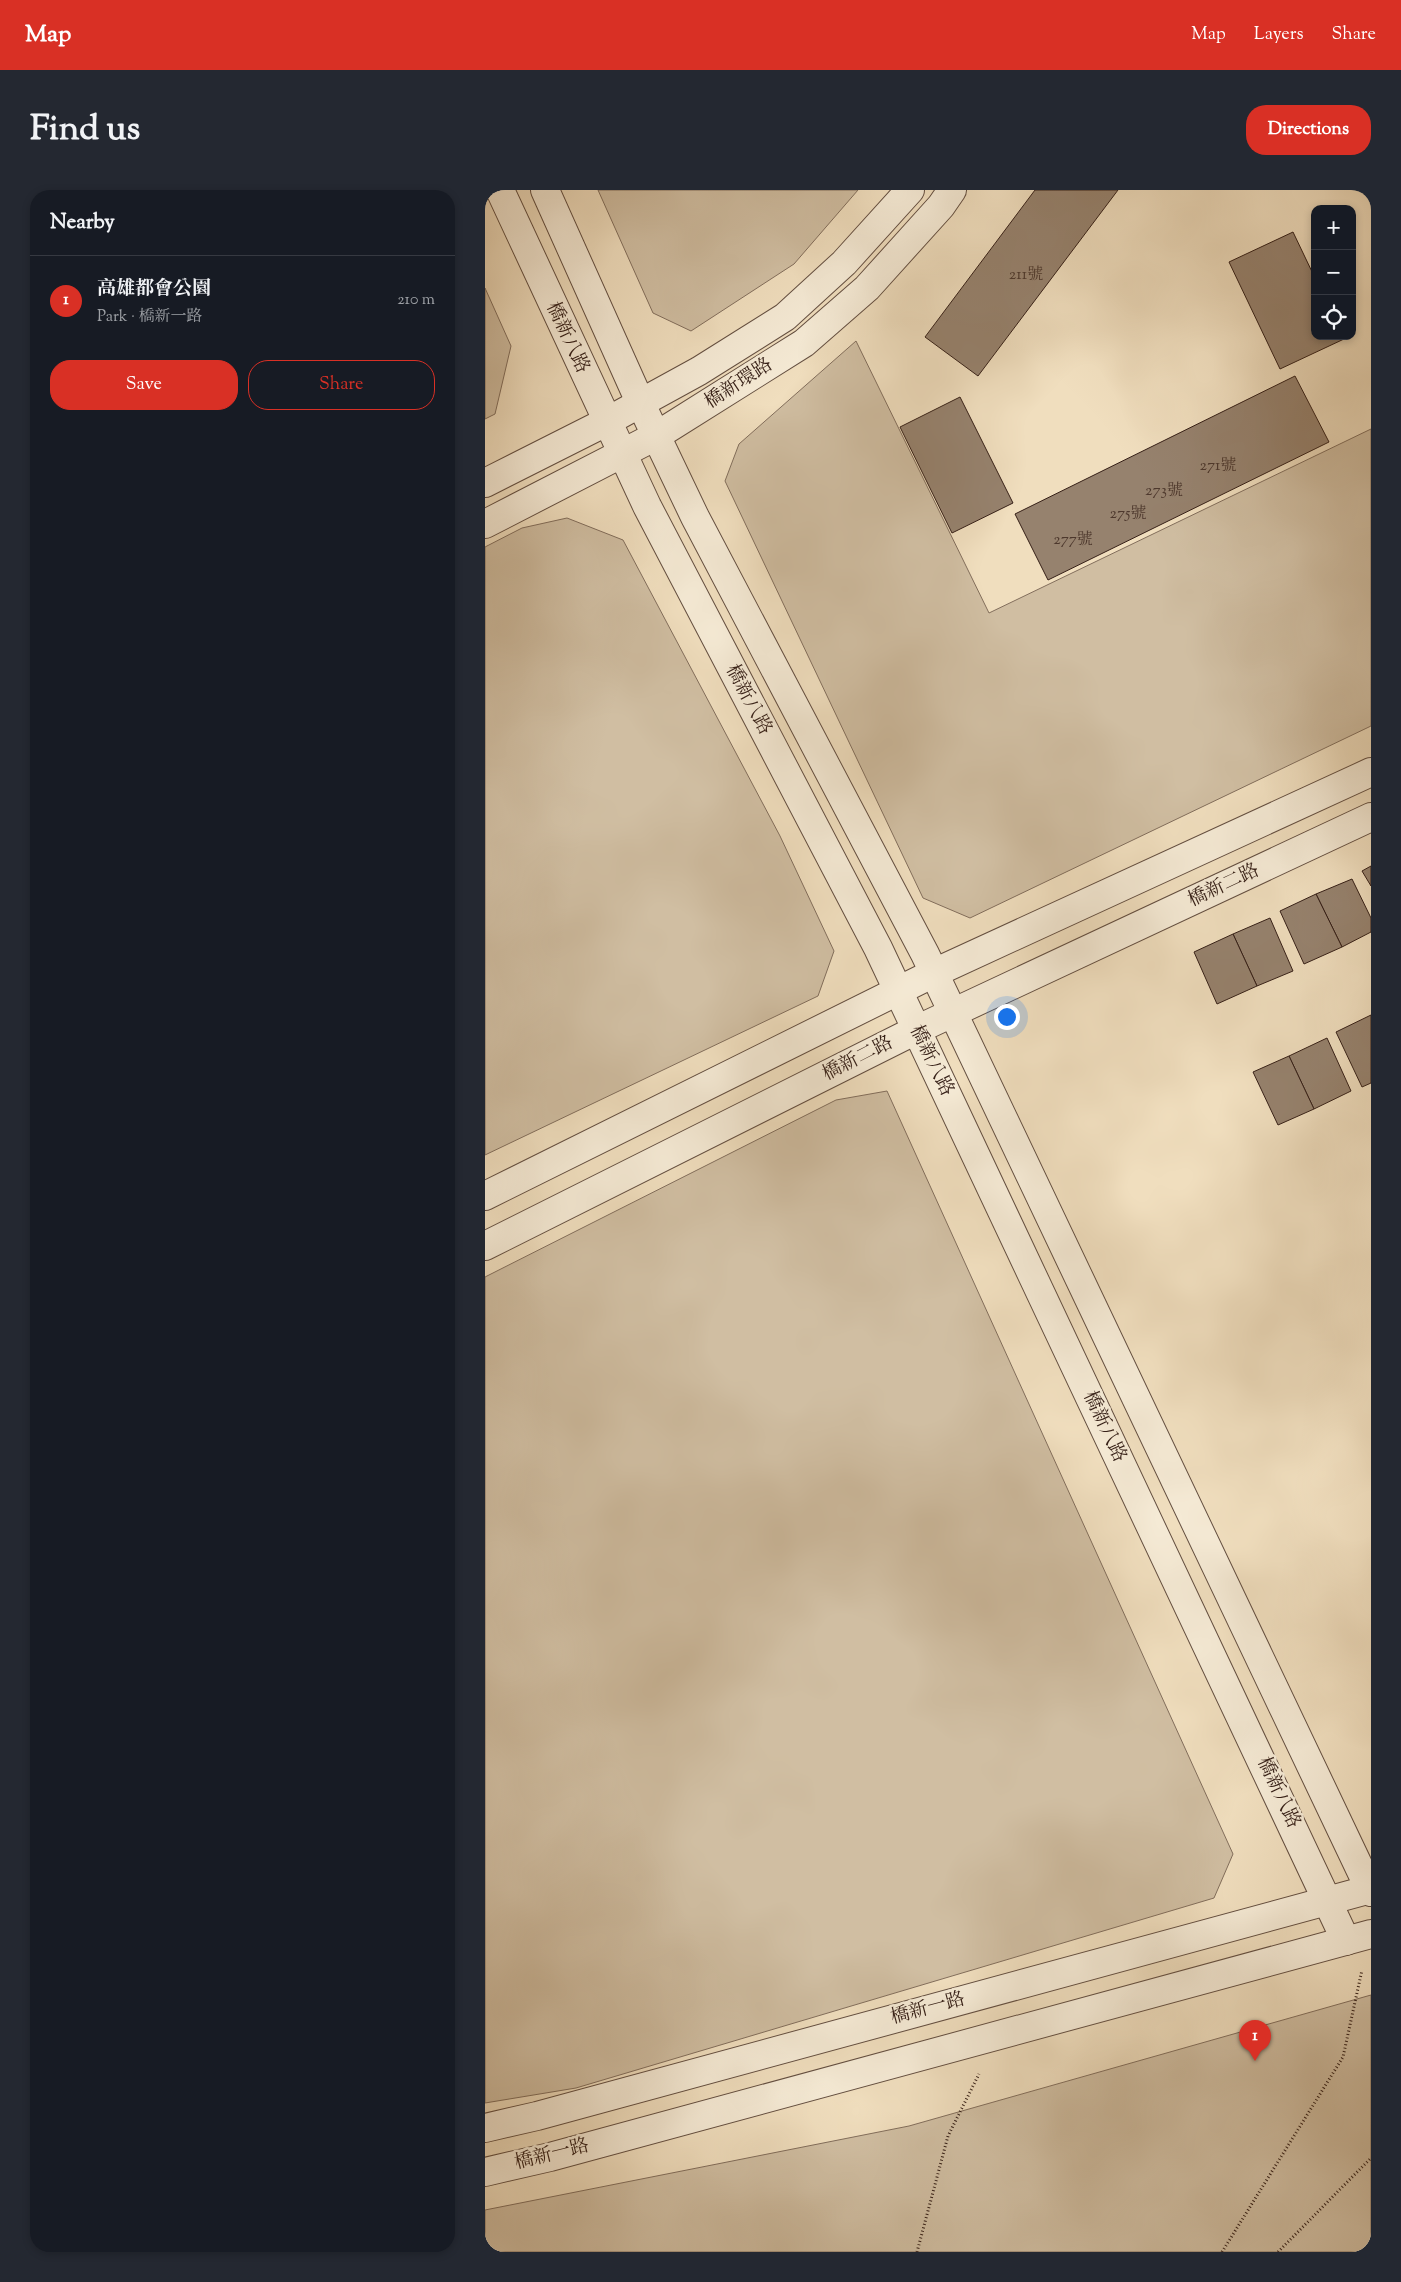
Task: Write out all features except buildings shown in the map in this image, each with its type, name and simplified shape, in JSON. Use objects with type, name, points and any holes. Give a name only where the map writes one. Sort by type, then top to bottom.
[{"type":"street","name":"橋新八路","points":[[499,190],[621,454],[873,939],[1328,1900],[1358,1938]]},
{"type":"street","name":"橋新八路","points":[[545,190],[640,402],[695,517],[934,973],[1371,1890]]},
{"type":"street","name":"橋新環路","points":[[485,483],[606,422],[699,371],[785,317],[845,264],[910,190]]},
{"type":"street","name":"橋新環路","points":[[485,524],[656,436],[804,343],[867,288],[941,206],[952,190]]},
{"type":"street","points":[[485,1196],[934,973],[1371,772]]},
{"type":"street","name":"橋新二路","points":[[485,1246],[953,1012],[1371,817]]},
{"type":"street","name":"橋新一路","points":[[485,2128],[1371,1890]]},
{"type":"street","name":"橋新一路","points":[[485,2172],[550,2157],[1358,1938]]},
{"type":"path","points":[[1222,2252],[1343,2057],[1362,1969],[1371,1965]]},
{"type":"path","points":[[917,2252],[948,2136],[1000,2035]]},
{"type":"path","points":[[1278,2252],[1371,2158]]},
{"type":"shaded area","points":[[598,190],[858,190],[794,264],[691,331],[653,313]]},
{"type":"shaded area","points":[[485,288],[511,346],[495,414],[485,419]]},
{"type":"shaded area","points":[[856,341],[989,613],[1371,429],[1371,726],[970,918],[923,898],[725,481],[739,444]]},
{"type":"shaded area","points":[[567,518],[623,540],[780,836],[834,951],[818,996],[485,1155],[485,547],[522,528]]},
{"type":"shaded area","points":[[887,1091],[1233,1854],[1214,1898],[576,2088],[485,2103],[485,1277],[836,1100]]},
{"type":"shaded area","points":[[1371,1995],[1371,2252],[485,2252],[485,2210],[909,2126]]},
{"type":"place","name":"高雄都會公園","points":[[1255,2061]]}]
